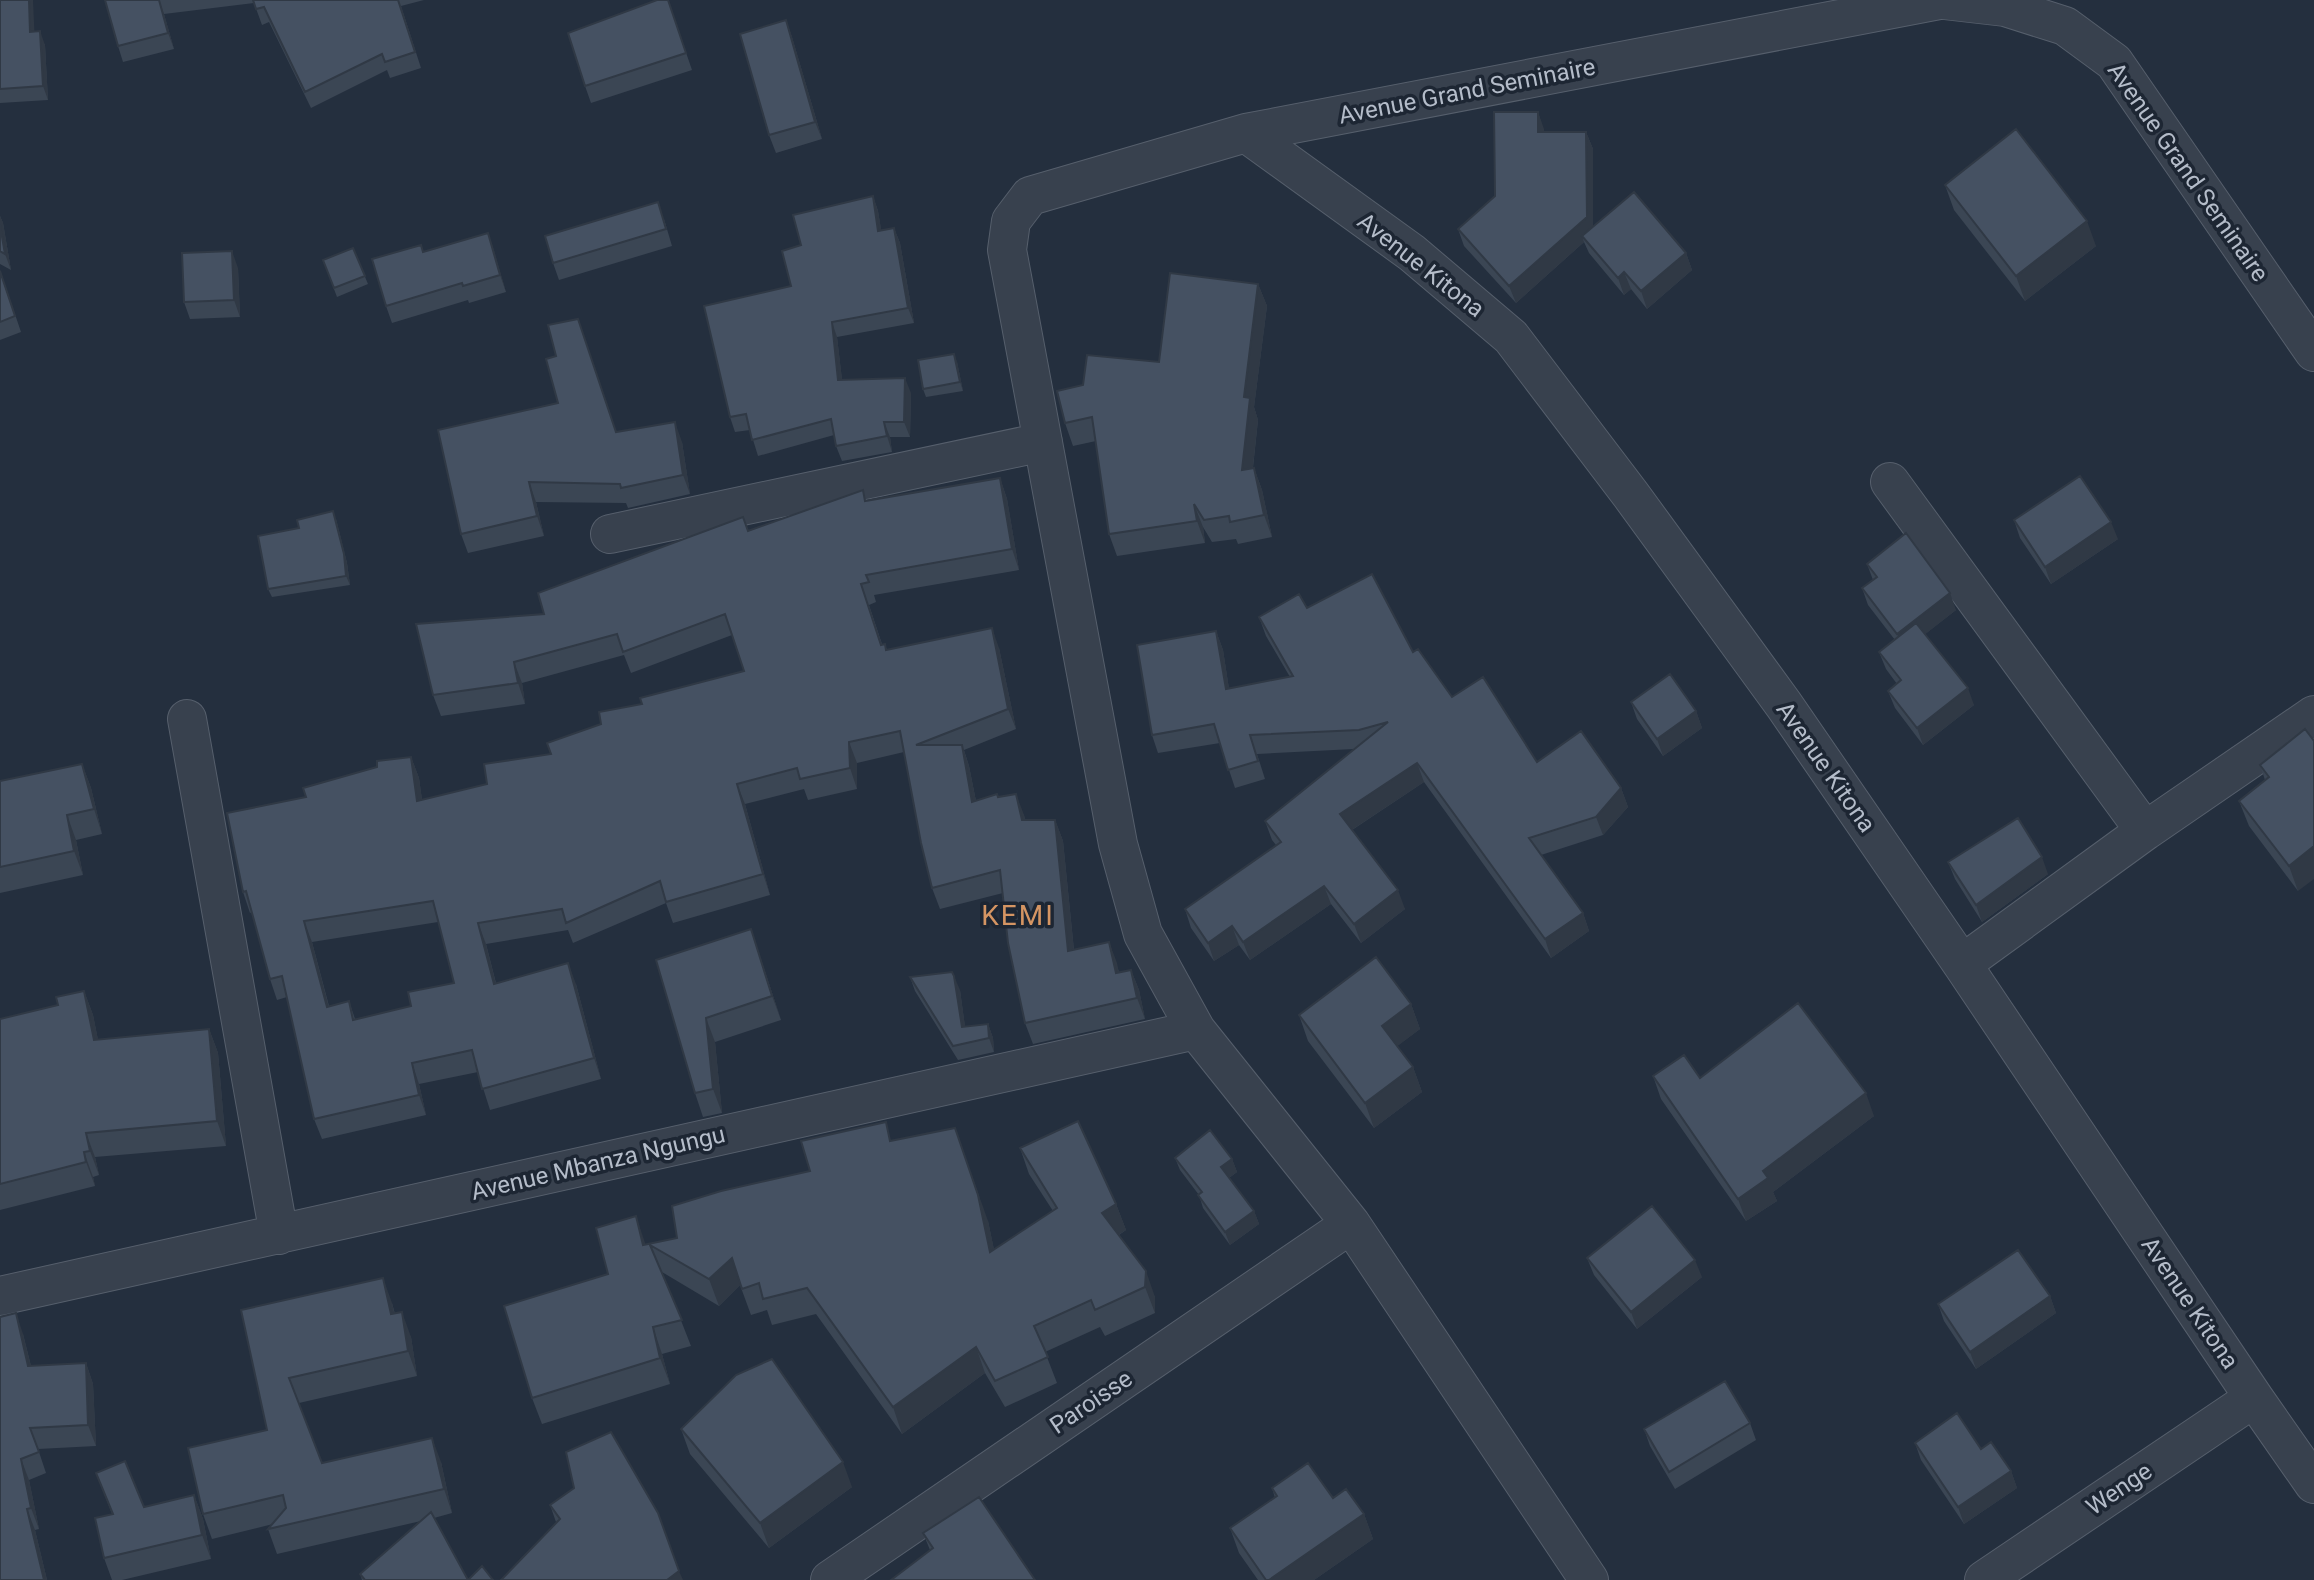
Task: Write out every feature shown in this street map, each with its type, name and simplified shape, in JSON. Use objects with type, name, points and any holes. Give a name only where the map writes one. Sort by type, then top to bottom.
[{"type":"street","name":"Avenue Grand Seminaire","points":[[1043,442],[1007,250],[1011,221],[1030,196],[1246,133],[1942,0],[2063,13],[2114,62],[2314,352]]},
{"type":"street","name":"Avenue Kitona","points":[[1246,133],[1412,253],[1511,337],[1784,705],[2314,1484]]},
{"type":"street","points":[[610,534],[1043,442],[1118,844],[1143,934],[1196,1030],[1351,1224],[1589,1580]]},
{"type":"street","points":[[1890,482],[2145,831]]},
{"type":"street","points":[[1962,964],[2145,831],[2314,715]]},
{"type":"street","points":[[187,719],[279,1235]]},
{"type":"street","name":"Avenue Mbanza Ngungu","points":[[0,1296],[1196,1030]]},
{"type":"street","name":"Paroisse","points":[[830,1580],[1351,1224]]},
{"type":"street","name":"Wenge","points":[[1984,1580],[2254,1398]]},
{"type":"building","points":[[0,0],[29,0],[30,32],[40,31],[43,86],[0,89]]},
{"type":"building","points":[[105,0],[159,0],[168,33],[118,46]]},
{"type":"building","points":[[253,0],[398,0],[415,52],[385,62],[382,54],[305,92],[264,7],[256,9]]},
{"type":"building","points":[[657,0],[668,0],[686,53],[585,86],[568,33]]},
{"type":"building","points":[[786,20],[815,122],[769,135],[740,34]]},
{"type":"building","points":[[1494,112],[1538,112],[1538,132],[1586,132],[1587,217],[1509,286],[1458,229],[1495,196]]},
{"type":"building","points":[[2016,129],[2087,221],[2016,276],[1945,185]]},
{"type":"building","points":[[1634,192],[1686,253],[1641,291],[1624,272],[1618,278],[1582,236]]},
{"type":"building","points":[[873,196],[878,231],[894,228],[908,308],[832,322],[838,380],[905,378],[904,422],[884,422],[887,436],[836,446],[831,419],[752,440],[746,414],[730,417],[704,306],[791,286],[782,251],[801,245],[793,215]]},
{"type":"building","points":[[658,202],[666,229],[553,263],[545,236]]},
{"type":"building","points":[[0,225],[5,254],[0,251]]},
{"type":"building","points":[[488,233],[500,275],[386,306],[372,259],[421,245],[423,252]]},
{"type":"building","points":[[353,248],[365,276],[334,288],[323,260]]},
{"type":"building","points":[[232,251],[234,300],[184,302],[182,253]]},
{"type":"building","points":[[0,271],[15,316],[0,322]]},
{"type":"building","points":[[1170,273],[1258,284],[1244,397],[1250,398],[1242,470],[1254,468],[1264,515],[1230,522],[1229,516],[1204,520],[1194,504],[1197,521],[1109,534],[1092,417],[1065,423],[1057,391],[1083,385],[1087,355],[1159,362]]},
{"type":"building","points":[[578,319],[616,432],[675,422],[683,475],[621,488],[620,484],[529,482],[537,516],[461,534],[438,430],[558,403],[546,359],[556,356],[548,325]]},
{"type":"building","points":[[954,354],[960,382],[923,389],[918,360]]},
{"type":"building","points":[[2080,476],[2111,522],[2045,567],[2014,520]]},
{"type":"building","points":[[1000,478],[1012,549],[866,575],[869,582],[861,584],[881,645],[885,644],[886,650],[992,628],[1008,709],[916,745],[962,745],[972,802],[997,794],[998,797],[1016,794],[1022,820],[1055,820],[1068,951],[1109,942],[1116,973],[1131,970],[1137,998],[1025,1023],[1008,943],[1000,870],[932,888],[900,731],[849,742],[850,768],[800,779],[797,768],[737,784],[763,874],[666,902],[660,881],[566,923],[562,909],[478,923],[494,984],[568,963],[594,1058],[482,1089],[472,1050],[412,1063],[419,1095],[314,1119],[282,976],[270,979],[246,891],[243,892],[227,813],[306,797],[303,788],[377,767],[377,761],[411,757],[417,801],[487,784],[484,764],[551,754],[547,743],[601,724],[599,712],[642,704],[640,698],[744,671],[725,614],[623,652],[617,634],[514,662],[518,683],[433,695],[416,624],[544,614],[538,593],[743,517],[748,531],[863,490],[865,501]],"holes":[[[433,901],[454,983],[408,992],[411,1006],[353,1020],[349,1001],[327,1007],[304,921]]]},
{"type":"building","points":[[333,511],[346,576],[268,589],[258,536],[299,528],[297,520]]},
{"type":"building","points":[[1906,533],[1950,593],[1897,634],[1862,588],[1877,577],[1867,564]]},
{"type":"building","points":[[1372,574],[1413,652],[1418,649],[1452,697],[1483,677],[1537,762],[1581,731],[1621,788],[1596,817],[1529,838],[1583,913],[1545,939],[1417,763],[1340,814],[1398,890],[1354,924],[1324,886],[1243,942],[1232,926],[1208,943],[1185,909],[1281,842],[1265,821],[1388,722],[1359,730],[1250,735],[1258,761],[1228,770],[1214,724],[1152,735],[1137,645],[1216,631],[1226,689],[1293,676],[1259,617],[1299,594],[1307,608]]},
{"type":"building","points":[[1916,623],[1968,688],[1917,728],[1888,691],[1901,680],[1879,652]]},
{"type":"building","points":[[1670,674],[1696,711],[1657,739],[1631,702]]},
{"type":"building","points":[[2305,729],[2314,741],[2314,846],[2289,866],[2239,801],[2269,777],[2260,765]]},
{"type":"building","points":[[82,764],[94,809],[67,815],[74,851],[0,867],[0,781]]},
{"type":"building","points":[[2018,818],[2042,857],[1976,905],[1948,862]]},
{"type":"building","points":[[751,929],[772,996],[706,1018],[713,1089],[695,1093],[656,960]]},
{"type":"building","points":[[1376,957],[1411,1004],[1382,1026],[1413,1067],[1365,1103],[1299,1015]]},
{"type":"building","points":[[952,972],[962,1027],[988,1024],[989,1038],[953,1046],[910,977]]},
{"type":"building","points":[[84,991],[94,1040],[209,1029],[217,1121],[86,1133],[90,1151],[84,1152],[86,1162],[0,1184],[0,1019],[58,1005],[56,997]]},
{"type":"building","points":[[1798,1003],[1866,1093],[1763,1171],[1768,1178],[1738,1199],[1653,1076],[1684,1055],[1700,1078]]},
{"type":"building","points":[[1078,1121],[1116,1204],[1102,1213],[1146,1271],[1145,1287],[1095,1310],[1091,1300],[1034,1326],[1048,1357],[995,1381],[976,1347],[893,1407],[807,1288],[763,1299],[759,1283],[742,1289],[732,1258],[709,1279],[650,1245],[682,1320],[653,1327],[660,1358],[532,1398],[504,1306],[608,1274],[596,1228],[636,1216],[643,1245],[677,1238],[672,1206],[721,1191],[810,1171],[801,1141],[886,1122],[890,1141],[955,1128],[978,1195],[990,1252],[1057,1208],[1020,1148]]},
{"type":"building","points":[[1210,1130],[1232,1159],[1221,1167],[1254,1211],[1225,1232],[1198,1195],[1202,1192],[1175,1158]]},
{"type":"building","points":[[1652,1206],[1695,1260],[1631,1312],[1587,1258]]},
{"type":"building","points":[[2018,1250],[2050,1296],[1970,1352],[1938,1304]]},
{"type":"building","points":[[383,1278],[391,1314],[402,1312],[408,1351],[289,1378],[322,1463],[432,1438],[444,1489],[268,1529],[286,1508],[283,1495],[203,1514],[188,1448],[267,1430],[241,1310]]},
{"type":"building","points":[[16,1313],[28,1366],[86,1363],[88,1425],[30,1428],[39,1452],[21,1459],[31,1508],[27,1509],[44,1580],[0,1580],[0,1317]]},
{"type":"building","points":[[772,1359],[843,1462],[760,1523],[681,1429],[736,1375]]},
{"type":"building","points":[[1725,1381],[1750,1423],[1669,1472],[1644,1429]]},
{"type":"building","points":[[1957,1413],[1981,1449],[1991,1442],[2011,1471],[1958,1507],[1915,1443]]},
{"type":"building","points":[[611,1432],[658,1513],[679,1571],[667,1580],[501,1580],[560,1519],[550,1505],[574,1488],[566,1452]]},
{"type":"building","points":[[125,1461],[144,1507],[194,1495],[202,1535],[104,1558],[95,1518],[113,1514],[96,1473]]},
{"type":"building","points":[[1308,1463],[1333,1498],[1346,1489],[1364,1514],[1266,1580],[1230,1528],[1277,1496],[1272,1488]]},
{"type":"building","points":[[979,1497],[1035,1580],[891,1580],[933,1548],[923,1533]]},
{"type":"building","points":[[431,1512],[468,1580],[365,1580],[360,1574]]},
{"type":"building","points":[[482,1566],[493,1580],[468,1580]]},
{"type":"district","name":"KEMI","points":[[1018,915]]}]
